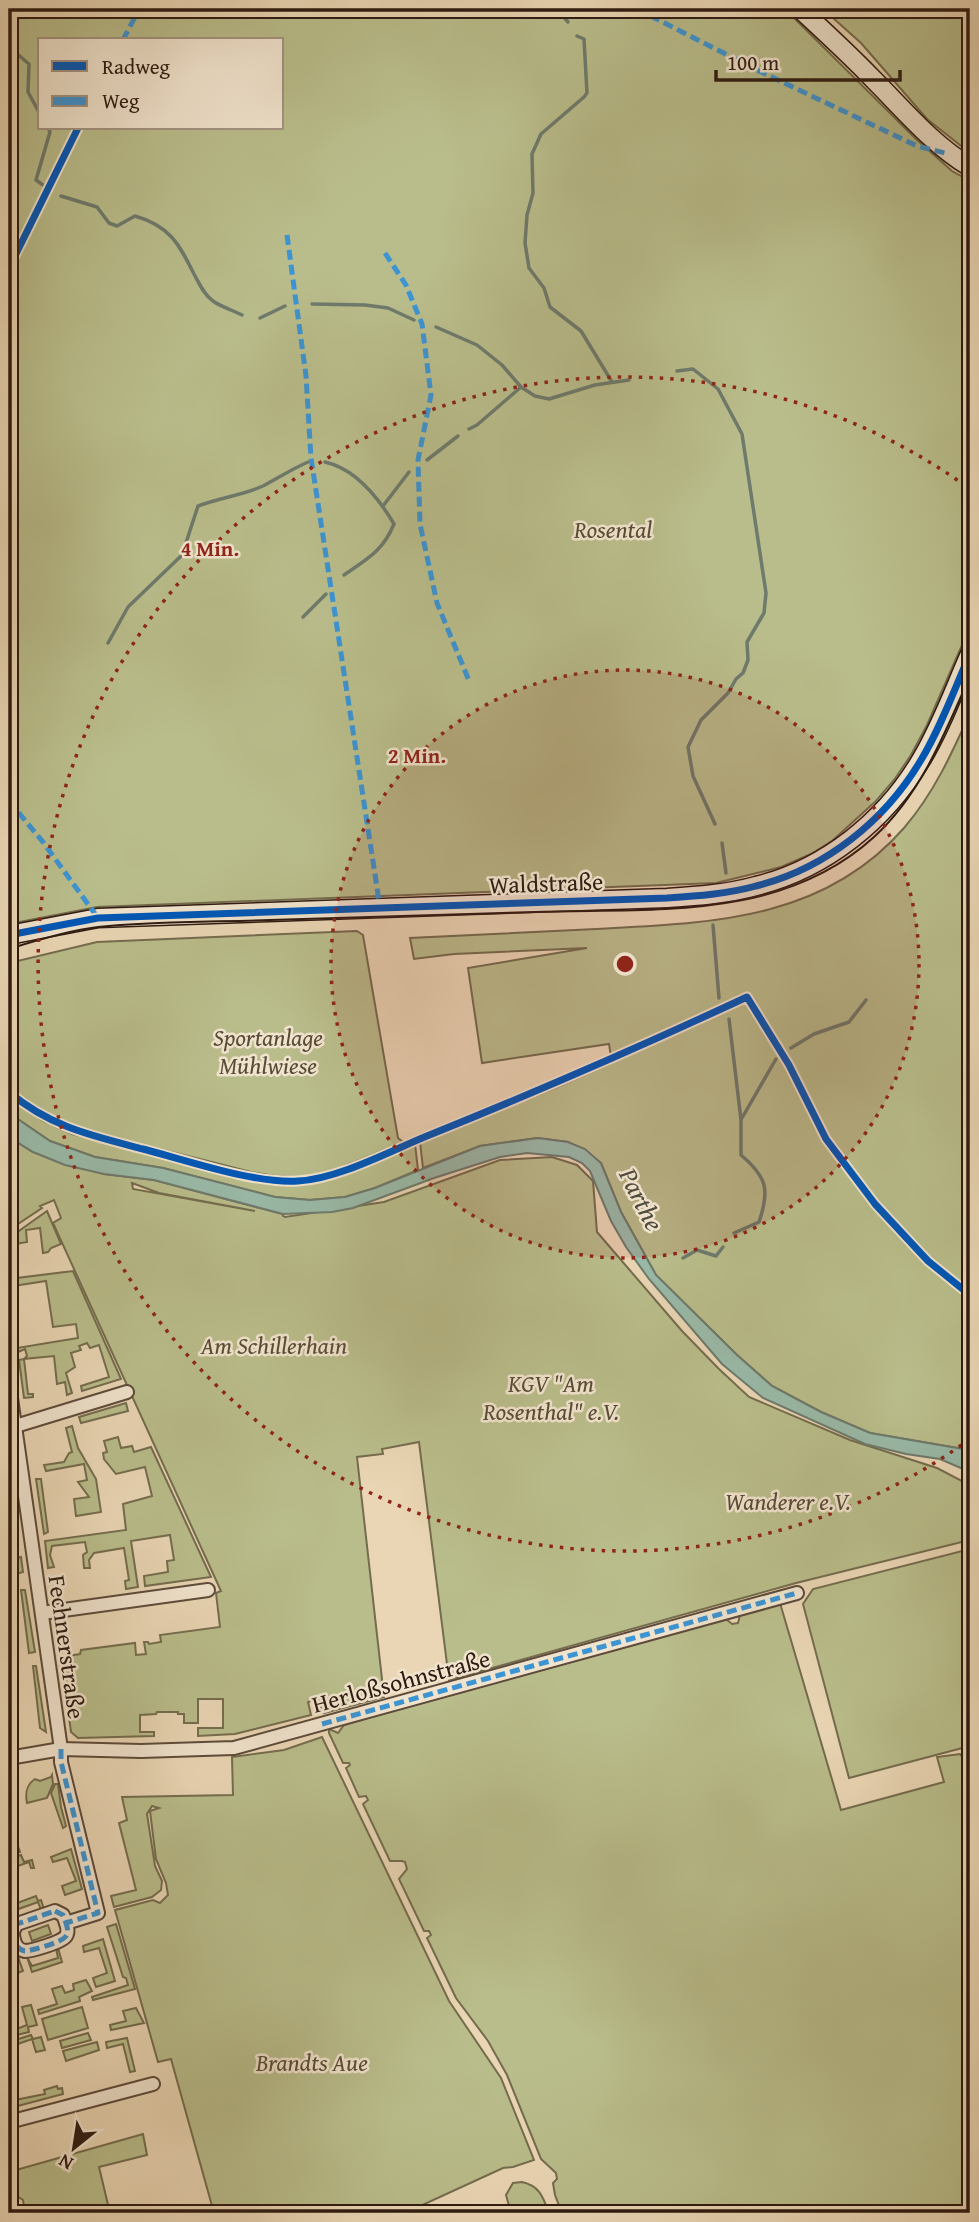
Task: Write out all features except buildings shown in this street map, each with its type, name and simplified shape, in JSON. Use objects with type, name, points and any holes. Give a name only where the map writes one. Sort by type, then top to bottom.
[{"type":"main road","points":[[800,9],[921,129],[949,154],[970,167]]},
{"type":"main road","name":"Waldstraße","points":[[9,935],[98,918],[667,898],[717,894],[785,878],[838,850],[884,809],[903,787],[921,761],[937,730],[970,654]]},
{"type":"street","name":"Fechnerstraße","points":[[9,1384],[12,1427],[61,1762],[98,1913],[66,1923]]},
{"type":"street","points":[[12,1427],[127,1392]]},
{"type":"street","points":[[41,1613],[208,1590]]},
{"type":"street","name":"Herloßsohnstraße","points":[[9,1758],[61,1749],[141,1751],[234,1748],[797,1592]]},
{"type":"street","points":[[55,1911],[63,1915],[66,1923],[68,1930],[61,1941],[27,1951],[11,1942],[17,1924],[55,1911]]},
{"type":"street","points":[[9,2122],[153,2084]]},
{"type":"green space","name":"Rosental","points":[[9,9],[785,9],[916,139],[952,171],[970,181],[970,627],[911,755],[876,801],[832,841],[781,867],[716,883],[97,907],[9,924]]},
{"type":"green space","points":[[823,9],[970,9],[970,153],[927,119],[861,43]]},
{"type":"green space","points":[[970,713],[970,1452],[870,1433],[821,1412],[772,1386],[656,1275],[621,1212],[601,1163],[568,1142],[537,1138],[480,1146],[423,1168],[420,1142],[612,1063],[609,1044],[482,1063],[468,968],[587,948],[454,954],[414,959],[410,938],[681,924],[762,911],[801,899],[838,882],[872,859],[904,828],[933,787]]},
{"type":"green space","name":"Sportanlage Mühlwiese","points":[[357,931],[363,935],[398,1138],[403,1142],[327,1172],[300,1177],[269,1175],[90,1131],[41,1110],[9,1086],[9,963],[97,942]]},
{"type":"green space","points":[[9,1097],[43,1121],[72,1134],[252,1180],[298,1185],[341,1175],[415,1144],[418,1170],[345,1197],[310,1200],[275,1197],[163,1168],[95,1157],[50,1141],[9,1113]]},
{"type":"green space","points":[[9,1137],[33,1152],[104,1174],[154,1180],[283,1214],[285,1217],[384,1202],[500,1160],[552,1157],[577,1165],[593,1181],[597,1232],[682,1331],[719,1369],[749,1397],[850,1440],[937,1468],[962,1481],[970,1490],[970,1540],[796,1583],[449,1680],[419,1442],[382,1449],[383,1454],[357,1457],[384,1697],[324,1713],[315,1699],[308,1702],[311,1715],[235,1734],[198,1736],[198,1728],[223,1728],[223,1699],[198,1699],[198,1723],[184,1723],[184,1714],[178,1712],[157,1712],[140,1715],[140,1732],[154,1732],[154,1736],[78,1738],[71,1732],[61,1657],[80,1654],[81,1650],[135,1643],[136,1655],[146,1654],[144,1642],[161,1642],[160,1635],[220,1627],[216,1593],[221,1591],[53,1223],[61,1218],[54,1200],[40,1206],[42,1208],[9,1230]],"holes":[[[132,1183],[159,1193],[255,1211],[133,1189]]]},
{"type":"green space","points":[[47,1211],[61,1244],[43,1253],[40,1228],[26,1230],[27,1242],[10,1245],[13,1270],[9,1271],[9,1238]]},
{"type":"green space","points":[[73,1271],[121,1379],[82,1391],[81,1386],[109,1377],[99,1345],[90,1348],[87,1343],[79,1346],[81,1350],[71,1353],[75,1367],[66,1373],[72,1393],[67,1395],[65,1382],[57,1384],[54,1356],[24,1359],[27,1356],[25,1349],[18,1352],[17,1348],[78,1338],[76,1324],[53,1327],[46,1281],[13,1286],[16,1309],[11,1309],[9,1279]]},
{"type":"green space","points":[[24,1359],[28,1394],[33,1394],[33,1397],[24,1398],[19,1360]]},
{"type":"green space","points":[[126,1403],[128,1411],[81,1423],[79,1417]]},
{"type":"green space","points":[[72,1426],[78,1448],[96,1479],[101,1512],[76,1516],[74,1499],[89,1497],[78,1482],[87,1480],[84,1464],[46,1471],[44,1465],[64,1462],[72,1452],[66,1428]]},
{"type":"green space","points":[[118,1437],[121,1448],[132,1446],[134,1452],[151,1447],[211,1577],[145,1586],[144,1576],[168,1572],[167,1561],[174,1560],[170,1535],[131,1541],[138,1587],[126,1589],[125,1581],[129,1580],[124,1548],[94,1553],[89,1560],[90,1568],[84,1568],[83,1555],[87,1552],[85,1542],[52,1546],[50,1555],[54,1567],[48,1568],[45,1541],[126,1530],[123,1504],[152,1496],[145,1467],[116,1474],[104,1459],[103,1453],[107,1452],[104,1441]]},
{"type":"green space","points":[[36,1479],[41,1479],[48,1532],[44,1534]]},
{"type":"green space","points":[[9,1548],[11,1559],[21,1557],[23,1572],[9,1576]]},
{"type":"green space","points":[[970,1549],[970,1746],[849,1778],[803,1604],[813,1589]]},
{"type":"green space","points":[[21,1590],[25,1590],[35,1652],[29,1653]]},
{"type":"green space","points":[[780,1603],[841,1810],[944,1782],[937,1757],[960,1754],[966,1762],[970,1761],[970,2213],[562,2213],[553,2183],[557,2179],[556,2173],[541,2159],[507,2075],[488,2041],[456,1998],[427,1938],[431,1935],[429,1931],[424,1931],[399,1879],[407,1869],[405,1862],[390,1861],[363,1804],[368,1800],[366,1796],[359,1797],[346,1768],[350,1765],[343,1763],[329,1729],[338,1733],[344,1725],[371,1717],[726,1619],[732,1624],[738,1623],[740,1615]]},
{"type":"green space","points":[[33,1666],[36,1666],[46,1732],[40,1728]]},
{"type":"green space","name":"Brandts Aue","points":[[322,1737],[449,2001],[501,2078],[534,2160],[503,2168],[405,2213],[214,2213],[171,2059],[158,2062],[115,1910],[153,1900],[160,1903],[168,1895],[156,1859],[150,1811],[159,1808],[152,1806],[147,1814],[155,1866],[162,1881],[161,1890],[152,1897],[114,1907],[111,1896],[136,1890],[119,1823],[127,1820],[122,1797],[233,1795],[232,1757],[284,1750]]},
{"type":"green space","points":[[52,1775],[53,1784],[47,1798],[27,1803],[26,1793],[30,1784],[35,1779],[40,1781]]},
{"type":"green space","points":[[55,1784],[58,1784],[66,1826],[63,1828],[51,1793]]},
{"type":"green space","points":[[9,1827],[20,1852],[9,1856]]},
{"type":"green space","points":[[71,1849],[82,1889],[65,1895],[62,1886],[76,1881],[67,1858],[53,1862],[51,1857]]},
{"type":"green space","points":[[21,1855],[24,1862],[32,1860],[34,1868],[31,1868],[29,1862],[12,1868],[11,1875],[9,1859]]},
{"type":"green space","points":[[36,1896],[38,1901],[41,1900],[44,1909],[41,1910],[38,1902],[13,1911],[14,1920],[9,1906]]},
{"type":"green space","points":[[116,1924],[135,1989],[93,2000],[92,1997],[128,1985],[107,1927]]},
{"type":"green space","points":[[48,1925],[51,1934],[32,1941],[29,1932]]},
{"type":"green space","points":[[103,1939],[115,1981],[96,1987],[93,1978],[107,1973],[99,1948],[84,1952],[83,1946]]},
{"type":"green space","points":[[56,1948],[62,1962],[32,1972],[27,1957],[32,1966],[58,1958]]},
{"type":"green space","points":[[9,1949],[18,1957],[23,1971],[15,1974],[9,1962]]},
{"type":"green space","points":[[86,1980],[92,1991],[79,1997],[80,2001],[39,2014],[38,2010],[57,2004],[52,1989],[62,1986],[65,1993],[74,1990],[73,1984]]},
{"type":"green space","points":[[31,2005],[37,2025],[28,2027],[29,2032],[9,2037],[9,2032],[27,2025],[22,2007]]},
{"type":"green space","points":[[82,2007],[88,2028],[48,2040],[42,2019]]},
{"type":"green space","points":[[136,2008],[144,2023],[111,2030],[110,2025],[126,2021],[123,2011]]},
{"type":"green space","points":[[88,2033],[91,2040],[62,2048],[60,2041]]},
{"type":"green space","points":[[31,2035],[33,2039],[41,2037],[45,2050],[36,2052],[32,2039],[9,2047],[9,2042]]},
{"type":"green space","points":[[127,2038],[135,2071],[130,2072],[123,2044],[107,2048],[106,2042]]},
{"type":"green space","points":[[97,2042],[99,2050],[66,2061],[63,2051]]},
{"type":"green space","points":[[57,2086],[58,2089],[62,2088],[63,2094],[9,2106],[9,2090],[12,2089],[15,2100],[45,2094],[44,2090]]},
{"type":"green space","points":[[143,2134],[147,2155],[99,2167],[110,2213],[25,2213],[23,2200],[17,2196],[9,2199],[9,2172]]},
{"type":"green space","points":[[522,2182],[537,2189],[549,2213],[511,2213],[506,2195],[513,2183]]},
{"type":"shaded area","points":[[9,1113],[50,1141],[95,1157],[163,1168],[275,1197],[310,1200],[345,1197],[375,1188],[480,1146],[538,1138],[568,1142],[585,1149],[601,1163],[621,1212],[656,1275],[772,1386],[821,1412],[870,1433],[970,1452],[970,1472],[940,1459],[865,1444],[763,1398],[722,1364],[649,1279],[611,1221],[590,1171],[582,1163],[569,1157],[527,1153],[500,1157],[353,1208],[332,1212],[283,1214],[154,1180],[104,1174],[65,1165],[33,1152],[9,1137]]},
{"type":"waterway","points":[[557,9],[568,22]]},
{"type":"waterway","points":[[577,36],[584,39],[587,93],[541,134],[532,154],[533,193],[527,215],[525,243],[529,268],[544,288],[550,307],[581,331],[612,382]]},
{"type":"waterway","points":[[9,47],[29,64],[28,92],[38,110]]},
{"type":"waterway","points":[[43,185],[36,180],[49,130]]},
{"type":"waterway","points":[[61,196],[97,207],[109,223],[117,226],[135,216],[157,225],[178,245],[207,296],[242,315]]},
{"type":"waterway","points":[[312,304],[388,308],[414,320]]},
{"type":"waterway","points":[[260,318],[285,306]]},
{"type":"waterway","points":[[436,327],[477,345],[502,365],[521,387],[535,396],[549,399],[595,385],[629,380]]},
{"type":"waterway","points":[[677,371],[693,369],[718,389],[742,434],[766,593],[764,613],[747,642],[748,660],[743,673],[728,693],[701,720],[688,747],[693,776],[715,824]]},
{"type":"waterway","points":[[469,429],[521,387]]},
{"type":"waterway","points":[[427,460],[458,436]]},
{"type":"waterway","points":[[108,643],[128,607],[182,555],[198,506],[263,486],[308,462]]},
{"type":"waterway","points":[[325,462],[347,471],[365,486],[394,524],[379,548],[344,575]]},
{"type":"waterway","points":[[383,506],[409,472]]},
{"type":"waterway","points":[[303,617],[326,594]]},
{"type":"waterway","points":[[722,843],[726,873]]},
{"type":"waterway","points":[[713,925],[719,998]]},
{"type":"waterway","points":[[791,1048],[814,1034],[849,1022],[866,1000]]},
{"type":"waterway","points":[[729,1019],[741,1120],[741,1155],[761,1177],[765,1193],[759,1222],[734,1233]]},
{"type":"waterway","points":[[742,1118],[776,1059]]},
{"type":"waterway","points":[[683,1258],[697,1250],[716,1256],[723,1247]]},
{"type":"tram line","points":[[9,949],[77,931],[119,925],[624,911],[713,905],[756,897],[798,884],[837,864],[874,837],[891,820],[930,762],[970,676]]},
{"type":"marked path","points":[[124,38],[139,9]]},
{"type":"marked path","points":[[637,9],[917,146],[949,154]]},
{"type":"marked path","points":[[287,235],[306,376],[311,458],[380,907]]},
{"type":"marked path","points":[[385,253],[406,285],[422,324],[431,395],[418,460],[420,524],[437,603],[470,683]]},
{"type":"marked path","points":[[9,801],[43,842],[98,918]]},
{"type":"marked path","points":[[322,1724],[797,1593]]},
{"type":"marked path","points":[[61,1749],[61,1762],[98,1913],[66,1923]]},
{"type":"marked path","points":[[55,1911],[63,1915],[66,1923],[68,1931],[64,1938],[28,1951],[18,1947],[13,1935],[17,1924],[55,1911]]},
{"type":"cycle path","points":[[9,268],[77,130]]},
{"type":"cycle path","points":[[9,935],[98,918],[667,898],[723,893],[756,886],[806,868],[829,855],[851,840],[890,803],[928,747],[970,654]]},
{"type":"cycle path","points":[[9,1092],[56,1122],[107,1140],[262,1179],[314,1179],[347,1170],[508,1103],[747,997],[789,1065],[826,1139],[875,1204],[928,1261],[970,1295]]},
{"type":"water label","name":"Parthe","points":[[642,1199]]},
{"type":"park label","name":"Am Schillerhain","points":[[274,1345]]},
{"type":"park label","name":"KGV \"Am Rosenthal\" e.V.","points":[[551,1397]]},
{"type":"park label","name":"Wanderer e.V.","points":[[788,1501]]}]
